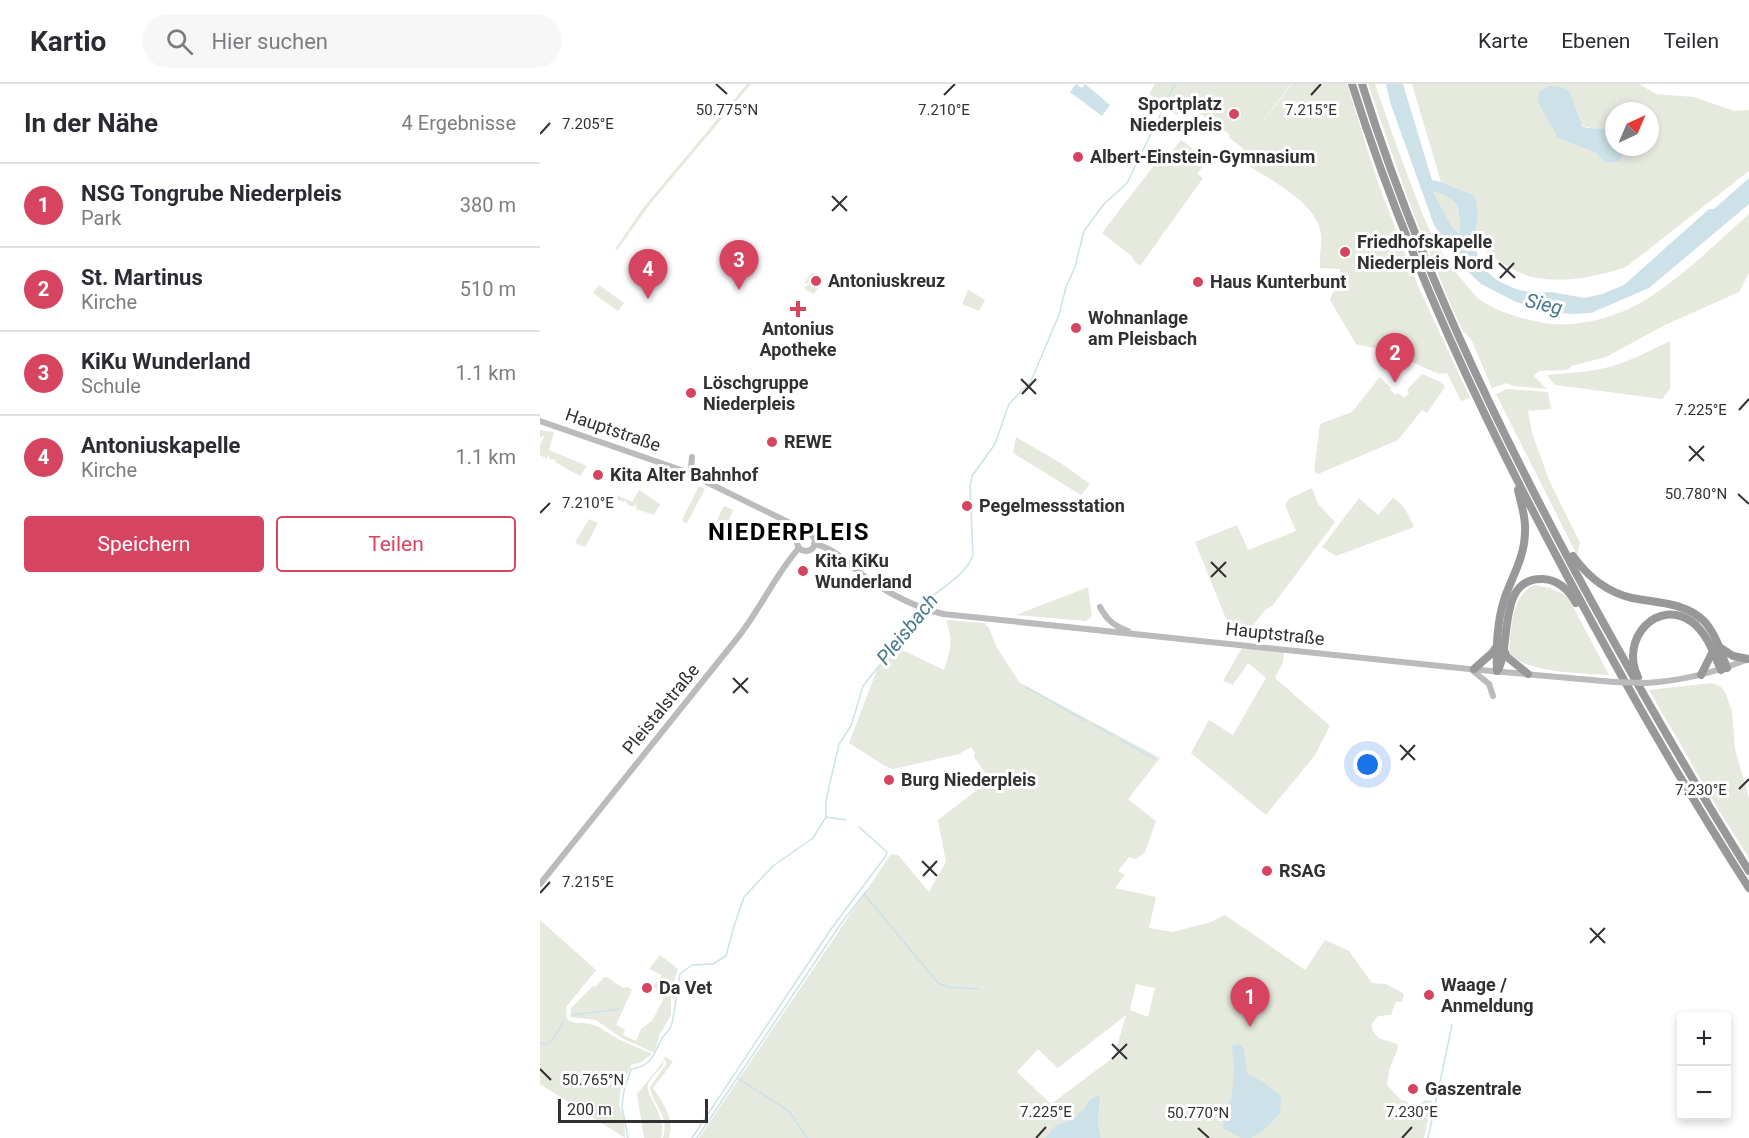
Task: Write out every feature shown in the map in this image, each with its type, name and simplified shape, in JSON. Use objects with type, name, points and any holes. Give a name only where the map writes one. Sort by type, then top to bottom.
[{"type":"highway","points":[[1352,84],[1385,183],[1428,288],[1513,472],[1597,632],[1665,752],[1749,888]]},
{"type":"highway","points":[[1362,84],[1394,179],[1436,284],[1496,416],[1548,521],[1647,702],[1749,871]]},
{"type":"highway","points":[[1497,671],[1503,661],[1501,648],[1504,600],[1519,567],[1526,531],[1513,472]]},
{"type":"highway","points":[[1548,521],[1555,526],[1583,571],[1592,579],[1615,593],[1690,611],[1707,624],[1724,669]]},
{"type":"highway","points":[[1528,674],[1507,657],[1501,648],[1510,603],[1519,589],[1530,580],[1547,579],[1563,586],[1572,595],[1587,622],[1597,632]]},
{"type":"highway","points":[[1647,702],[1646,694],[1635,672],[1633,644],[1644,627],[1661,617],[1686,618],[1700,629],[1716,649],[1733,656],[1748,658]]},
{"type":"highway","points":[[1472,669],[1501,648]]},
{"type":"highway","points":[[1701,675],[1716,649]]},
{"type":"main road","name":"Hauptstraße","points":[[540,421],[650,458],[708,482],[790,523],[801,535]]},
{"type":"main road","points":[[692,457],[691,468],[708,482]]},
{"type":"main road","points":[[801,535],[810,535],[814,539],[814,544],[809,550],[804,551],[799,548],[797,541],[801,535]]},
{"type":"main road","name":"Hauptstraße","points":[[814,544],[830,549],[868,579],[912,604],[932,611],[955,615],[1614,682],[1646,683],[1683,679],[1724,669],[1748,658]]},
{"type":"main road","name":"Pleistalstraße","points":[[540,884],[739,636],[799,548]]},
{"type":"main road","points":[[1100,607],[1106,618],[1115,626],[1137,635]]},
{"type":"main road","points":[[1472,669],[1489,684],[1494,696]]},
{"type":"shaded area","points":[[747,84],[751,84],[651,203],[617,250],[615,249],[643,208]]},
{"type":"shaded area","points":[[1155,84],[1291,84],[1249,140],[1292,84],[1347,84],[1378,183],[1418,286],[1470,398],[1461,401],[1447,373],[1439,374],[1387,351],[1356,344],[1330,300],[1340,269],[1320,268],[1321,235],[1318,223],[1311,212],[1288,191],[1239,160],[1243,154],[1243,148],[1229,138],[1228,133],[1186,104],[1177,115],[1149,94]]},
{"type":"shaded area","points":[[1368,84],[1375,84],[1433,238],[1446,260],[1475,296],[1485,303],[1498,310],[1547,324],[1574,324],[1602,319],[1628,309],[1655,294],[1697,261],[1749,214],[1749,273],[1739,292],[1665,325],[1606,357],[1571,366],[1568,370],[1539,371],[1534,376],[1547,389],[1513,386],[1507,383],[1492,388],[1471,339],[1462,330],[1447,296],[1410,205]]},
{"type":"shaded area","points":[[1412,84],[1639,84],[1656,94],[1694,97],[1734,111],[1749,110],[1749,171],[1626,267],[1571,279],[1529,276],[1512,269],[1474,241],[1478,216],[1471,194],[1441,182]]},
{"type":"shaded area","points":[[1181,140],[1207,160],[1197,174],[1203,178],[1140,266],[1133,257],[1102,233],[1165,151],[1170,154]]},
{"type":"shaded area","points":[[1430,191],[1446,195],[1455,203],[1460,222],[1458,233],[1438,216]]},
{"type":"shaded area","points":[[812,272],[823,279],[814,294],[804,287],[812,283],[817,285],[815,277],[812,282],[804,284]]},
{"type":"shaded area","points":[[599,285],[624,303],[618,311],[593,293]]},
{"type":"shaded area","points":[[968,290],[985,300],[979,311],[962,304]]},
{"type":"shaded area","points":[[1670,341],[1670,389],[1662,399],[1555,385],[1547,375],[1613,366]]},
{"type":"shaded area","points":[[1422,374],[1441,382],[1445,387],[1427,413],[1422,410],[1398,440],[1318,474],[1314,471],[1320,424],[1352,412],[1380,377],[1391,388],[1390,390],[1404,398],[1409,393],[1407,390]]},
{"type":"shaded area","points":[[1507,389],[1548,392],[1551,409],[1528,411],[1532,433],[1549,480],[1580,543],[1577,555],[1496,394]]},
{"type":"shaded area","points":[[540,430],[554,432],[549,450],[587,466],[580,476],[555,462],[556,460],[550,459],[548,455],[547,459],[540,455],[540,445],[545,435],[540,438]]},
{"type":"shaded area","points":[[1016,437],[1062,464],[1090,484],[1081,495],[1013,453]]},
{"type":"shaded area","points":[[699,486],[705,489],[685,523],[682,520]]},
{"type":"shaded area","points":[[1312,488],[1318,504],[1335,522],[1273,605],[1265,610],[1244,637],[1233,636],[1195,542],[1237,525],[1248,550],[1296,531],[1285,505],[1289,499]]},
{"type":"shaded area","points":[[639,490],[660,504],[654,515],[617,499],[617,495],[632,502]]},
{"type":"shaded area","points":[[1359,498],[1378,515],[1393,498],[1403,507],[1414,527],[1336,556],[1322,547]]},
{"type":"shaded area","points":[[724,506],[733,510],[724,531],[713,528]]},
{"type":"shaded area","points":[[589,519],[598,523],[585,547],[575,543]]},
{"type":"shaded area","points":[[1534,585],[1551,588],[1568,597],[1609,675],[1545,669],[1520,662],[1511,656],[1509,649],[1514,613],[1526,590]]},
{"type":"shaded area","points":[[1088,587],[1092,616],[1086,621],[1016,615]]},
{"type":"shaded area","points":[[946,620],[984,623],[1020,683],[1160,758],[1128,799],[1156,821],[1145,852],[1136,859],[1129,857],[1118,871],[1125,875],[1115,888],[1156,897],[1149,928],[1173,932],[1211,922],[1225,915],[1305,970],[1325,940],[1349,951],[1372,983],[1386,984],[1404,994],[1402,1002],[1396,1002],[1391,1015],[1378,1016],[1372,1024],[1372,1030],[1378,1038],[1397,1044],[1398,1048],[1389,1070],[1387,1085],[1402,1101],[1405,1100],[1414,1108],[1425,1100],[1432,1101],[1424,1138],[1101,1138],[1098,1124],[1100,1096],[1090,1099],[1084,1109],[1070,1121],[1056,1125],[1045,1138],[699,1138],[891,854],[898,855],[929,892],[946,862],[938,820],[990,780],[974,757],[975,753],[971,747],[959,754],[893,769],[849,743],[878,667],[896,647],[944,670],[950,645]],"holes":[[[1136,984],[1155,988],[1148,1017],[1130,1010]],[[1126,1015],[1114,1057],[1051,1104],[1017,1072],[1038,1049],[1058,1068]]]},
{"type":"shaded area","points":[[1243,646],[1284,650],[1283,662],[1275,678],[1330,726],[1315,755],[1266,815],[1191,753],[1209,720],[1233,735],[1266,678],[1248,663],[1233,685],[1223,681]]},
{"type":"shaded area","points":[[1712,683],[1721,687],[1726,694],[1732,712],[1735,749],[1749,798],[1749,858],[1649,690]]},
{"type":"shaded area","points":[[540,920],[596,970],[566,1007],[567,1019],[574,1023],[597,1026],[618,1039],[652,1054],[640,1063],[632,1064],[621,1087],[619,1105],[624,1119],[625,1138],[540,1084]]},
{"type":"shaded area","points":[[660,955],[678,969],[671,991],[671,1015],[660,1034],[654,1053],[620,1037],[596,1020],[570,1017],[571,1008],[593,986],[595,987],[604,977],[607,977],[623,988],[628,987],[632,990],[616,1025],[625,1029],[623,1035],[636,1041],[641,1029],[652,1021],[665,996],[656,991],[657,989],[653,986],[662,975],[649,969]]},
{"type":"shaded area","points":[[666,1057],[673,1062],[653,1088],[669,1118],[669,1138],[663,1138],[665,1130],[663,1117],[650,1087],[667,1063],[663,1058]]},
{"type":"shaded area","points":[[663,1059],[663,1065],[648,1084],[649,1094],[661,1122],[661,1138],[644,1138],[637,1094]]},
{"type":"water","points":[[1076,84],[1082,88],[1085,84],[1110,105],[1102,116],[1070,92]]},
{"type":"water","points":[[1386,84],[1403,84],[1432,180],[1471,194],[1476,200],[1478,216],[1474,241],[1479,261],[1485,270],[1498,281],[1518,290],[1536,293],[1552,292],[1584,298],[1602,294],[1624,285],[1709,209],[1714,209],[1749,178],[1749,204],[1649,288],[1591,313],[1546,312],[1514,301],[1481,284],[1464,268],[1447,246],[1434,225],[1390,102]],"holes":[[[1430,192],[1447,196],[1455,203],[1459,214],[1460,230],[1458,233],[1439,220],[1433,209]]]},
{"type":"water","points":[[1549,86],[1561,87],[1570,92],[1582,126],[1605,129],[1605,156],[1622,156],[1620,161],[1606,163],[1596,153],[1558,138],[1538,102],[1539,92]]},
{"type":"water","points":[[1239,1044],[1244,1049],[1247,1073],[1281,1096],[1280,1113],[1264,1130],[1251,1138],[1241,1138],[1223,1128],[1225,1110],[1232,1097],[1234,1067],[1232,1046]]},
{"type":"water","points":[[1100,1095],[1098,1124],[1101,1138],[1045,1138],[1056,1125],[1070,1121],[1084,1109],[1090,1099]]},
{"type":"waterway","name":"Pleisbach","points":[[922,604],[958,576],[970,562],[973,555],[970,487],[972,476],[995,444],[1009,404],[1031,381],[1059,315],[1084,231],[1104,204],[1127,183],[1175,84]]},
{"type":"waterway","name":"Sieg","points":[[1425,187],[1448,230]]},
{"type":"waterway","name":"Pleisbach","points":[[628,1138],[622,1107],[624,1090],[631,1069],[648,1062],[670,1028],[680,974],[692,965],[713,964],[726,956],[744,897],[773,866],[813,838],[826,817],[826,800],[839,744],[851,726],[863,686],[887,656],[919,608]]},
{"type":"waterway","points":[[1026,687],[1086,721]]},
{"type":"waterway","points":[[1092,724],[1113,735]]},
{"type":"waterway","points":[[1119,739],[1155,759]]},
{"type":"waterway","points":[[826,817],[846,820]]},
{"type":"waterway","points":[[692,1138],[831,929],[885,857],[887,852],[859,827]]},
{"type":"waterway","points":[[866,891],[864,894],[938,983],[948,987],[978,989]]},
{"type":"waterway","points":[[697,1138],[840,925],[864,894]]},
{"type":"waterway","points":[[572,1015],[620,1009]]},
{"type":"waterway","points":[[540,1043],[547,1044],[552,1040],[564,1021]]},
{"type":"waterway","points":[[1428,1138],[1452,1025]]},
{"type":"waterway","points":[[739,1079],[790,1112],[807,1138]]},
{"type":"place","name":"Sportplatz Niederpleis","points":[[1234,114]]},
{"type":"place","name":"Albert-Einstein-Gymnasium","points":[[1078,157]]},
{"type":"place","name":"Friedhofskapelle Niederpleis Nord","points":[[1345,252]]},
{"type":"place","name":"Antoniuskreuz","points":[[816,281]]},
{"type":"place","name":"Haus Kunterbunt","points":[[1198,282]]},
{"type":"place","name":"KiKu Wunderland","points":[[739,290]]},
{"type":"place","name":"Antoniuskapelle","points":[[648,299]]},
{"type":"place","name":"Antonius Apotheke","points":[[798,309]]},
{"type":"place","name":"Wohnanlage am Pleisbach","points":[[1076,328]]},
{"type":"place","name":"St. Martinus","points":[[1395,383]]},
{"type":"place","name":"Löschgruppe Niederpleis","points":[[691,393]]},
{"type":"place","name":"REWE","points":[[772,442]]},
{"type":"place","name":"Kita Alter Bahnhof","points":[[598,475]]},
{"type":"place","name":"Pegelmessstation","points":[[967,506]]},
{"type":"place","name":"Kita KiKu Wunderland","points":[[803,571]]},
{"type":"place","name":"Burg Niederpleis","points":[[889,780]]},
{"type":"place","name":"RSAG","points":[[1267,871]]},
{"type":"place","name":"Da Vet","points":[[647,988]]},
{"type":"place","name":"Waage / Anmeldung","points":[[1429,995]]},
{"type":"place","name":"NSG Tongrube Niederpleis","points":[[1250,1027]]},
{"type":"place","name":"Gaszentrale","points":[[1413,1089]]},
{"type":"district","name":"NIEDERPLEIS","points":[[789,532]]}]
